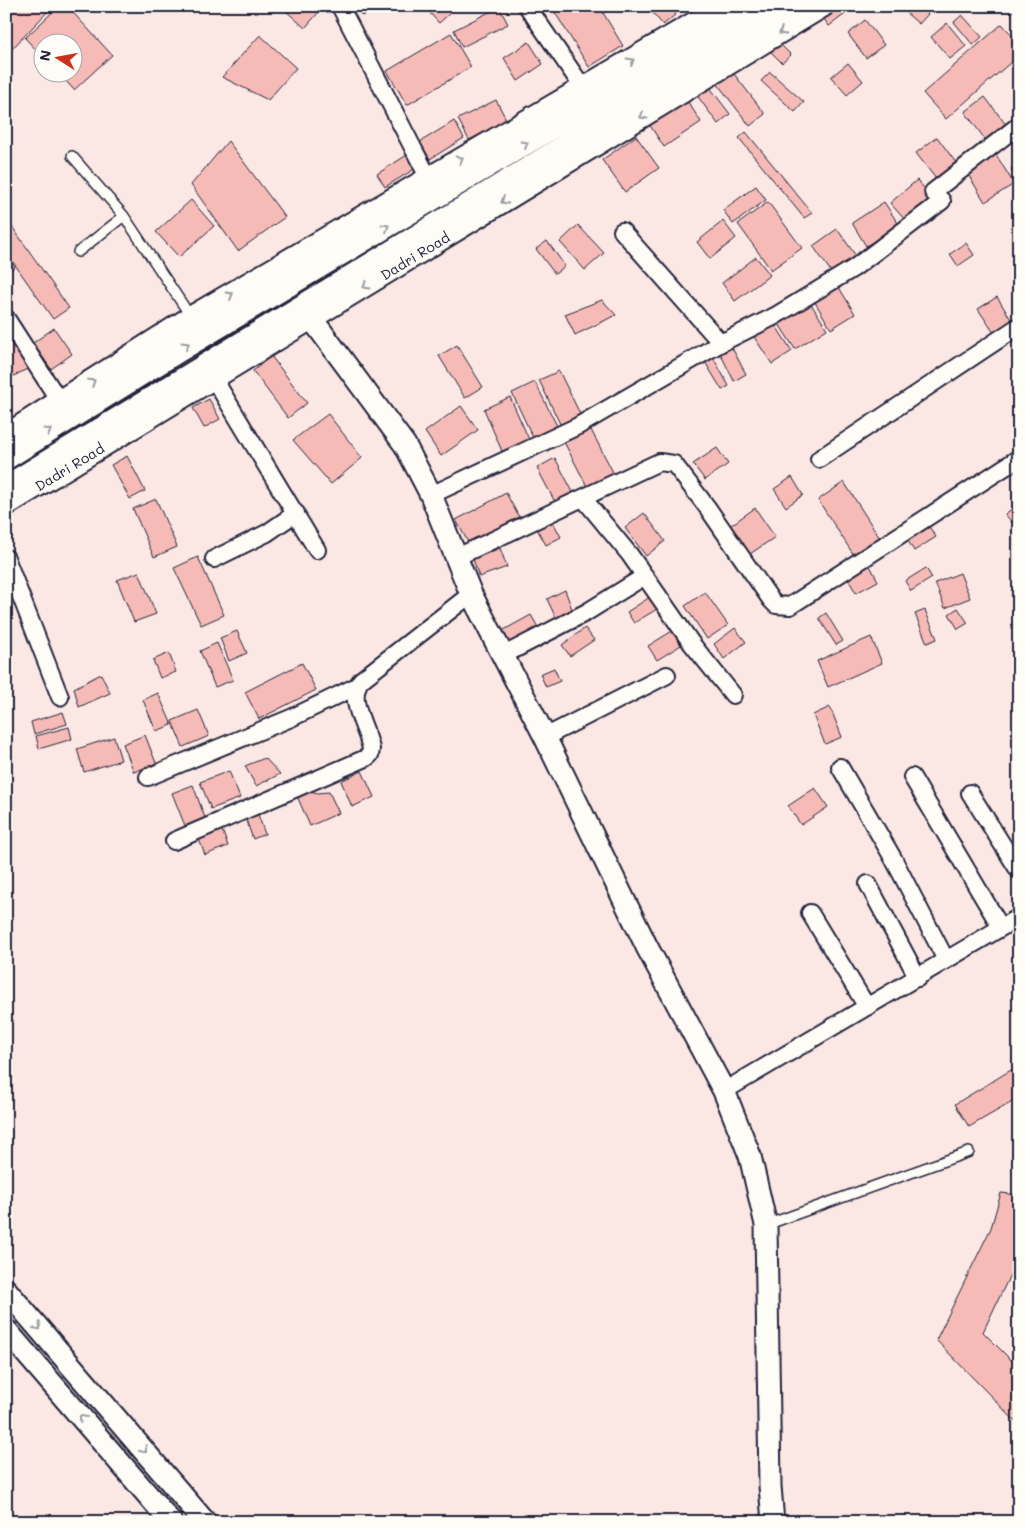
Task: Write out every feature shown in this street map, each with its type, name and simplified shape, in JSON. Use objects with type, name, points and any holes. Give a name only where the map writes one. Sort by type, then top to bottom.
[{"type":"main road","points":[[6,457],[178,350],[754,6]]},
{"type":"main road","points":[[6,488],[796,6]]},
{"type":"street","points":[[340,6],[428,177]]},
{"type":"street","points":[[527,6],[584,89]]},
{"type":"street","points":[[6,435],[191,317],[428,177],[584,89],[723,6]]},
{"type":"street","name":"Dadri Road","points":[[6,505],[823,6]]},
{"type":"street","points":[[430,495],[578,426],[721,343],[775,316],[854,268],[942,201],[933,192],[1019,125]]},
{"type":"street","points":[[622,231],[721,343]]},
{"type":"street","points":[[6,318],[60,402]]},
{"type":"street","points":[[312,319],[404,444],[430,495],[471,594],[545,737],[647,947],[724,1091],[750,1156],[766,1225],[770,1486],[773,1522]]},
{"type":"street","points":[[820,459],[1019,326]]},
{"type":"street","points":[[214,379],[296,512],[317,550]]},
{"type":"street","points":[[457,558],[659,462],[674,464],[771,600],[776,605],[782,607],[790,606],[1019,458]]},
{"type":"street","points":[[583,498],[644,576],[692,644],[733,695]]},
{"type":"street","points":[[214,559],[267,533],[296,512]]},
{"type":"street","points":[[6,558],[60,697]]},
{"type":"street","points":[[502,656],[587,612],[644,576]]},
{"type":"street","points":[[148,777],[292,718],[355,687],[361,680],[471,594]]},
{"type":"street","points":[[545,737],[667,675]]},
{"type":"street","points":[[174,841],[366,758],[370,754],[371,748],[355,697],[355,687]]},
{"type":"street","points":[[840,767],[893,858],[946,960]]},
{"type":"street","points":[[912,777],[1000,926]]},
{"type":"street","points":[[970,793],[1019,871]]},
{"type":"street","points":[[868,884],[918,978]]},
{"type":"street","points":[[810,914],[867,1007]]},
{"type":"street","points":[[724,1091],[918,978],[1019,916]]},
{"type":"street","points":[[6,1290],[206,1522]]},
{"type":"street","points":[[6,1330],[171,1522]]},
{"type":"lane","points":[[72,156],[124,216],[191,317]]},
{"type":"lane","points":[[78,252],[124,216]]},
{"type":"lane","points":[[766,1225],[969,1152]]},
{"type":"building","points":[[6,6],[53,6],[6,55]]},
{"type":"building","points":[[59,6],[67,6],[112,55],[74,90],[67,82],[82,82],[82,32],[32,32],[32,45],[25,38]]},
{"type":"building","points":[[288,6],[324,6],[305,28],[285,10]]},
{"type":"building","points":[[355,6],[368,6],[371,10],[362,16]]},
{"type":"building","points":[[433,6],[458,6],[439,23],[428,11]]},
{"type":"building","points":[[561,6],[599,6],[623,46],[589,67],[554,11]]},
{"type":"building","points":[[647,6],[669,6],[676,14],[663,25]]},
{"type":"building","points":[[833,6],[844,6],[848,12],[829,26],[821,15]]},
{"type":"building","points":[[898,6],[919,6],[928,14],[919,24]]},
{"type":"building","points":[[499,7],[508,24],[462,47],[454,30]]},
{"type":"building","points":[[962,15],[982,37],[973,45],[954,22]]},
{"type":"building","points":[[865,20],[884,45],[866,58],[848,34]]},
{"type":"building","points":[[947,23],[966,46],[950,59],[931,37]]},
{"type":"building","points":[[1002,24],[1019,43],[1019,55],[946,119],[923,93]]},
{"type":"building","points":[[451,33],[471,67],[407,105],[387,71]]},
{"type":"building","points":[[260,35],[296,68],[268,100],[222,77]]},
{"type":"building","points":[[773,37],[791,55],[782,63],[765,46]]},
{"type":"building","points":[[529,42],[543,64],[518,81],[504,58]]},
{"type":"building","points":[[848,63],[863,81],[847,95],[831,77]]},
{"type":"building","points":[[731,70],[765,114],[750,126],[716,82]]},
{"type":"building","points":[[770,72],[804,102],[795,112],[761,81]]},
{"type":"building","points":[[705,81],[730,114],[718,124],[693,90]]},
{"type":"building","points":[[985,97],[1007,126],[987,142],[965,112]]},
{"type":"building","points":[[686,99],[701,122],[664,147],[649,124]]},
{"type":"building","points":[[496,100],[507,121],[469,140],[458,119]]},
{"type":"building","points":[[454,121],[464,138],[430,159],[420,142]]},
{"type":"building","points":[[746,132],[812,213],[804,218],[739,138]]},
{"type":"building","points":[[636,136],[659,168],[625,192],[602,160]]},
{"type":"building","points":[[937,137],[957,164],[936,179],[916,153]]},
{"type":"building","points":[[228,141],[285,217],[238,251],[191,185]]},
{"type":"building","points":[[995,153],[1014,184],[985,202],[966,171]]},
{"type":"building","points":[[407,155],[416,168],[385,187],[377,174]]},
{"type":"building","points":[[1019,163],[1019,179],[1011,169]]},
{"type":"building","points":[[917,180],[933,198],[906,221],[890,203]]},
{"type":"building","points":[[756,186],[766,200],[733,224],[723,210]]},
{"type":"building","points":[[191,200],[214,226],[179,257],[156,232]]},
{"type":"building","points":[[768,202],[802,248],[771,270],[738,224]]},
{"type":"building","points":[[884,202],[899,225],[866,246],[852,223]]},
{"type":"building","points":[[6,218],[69,308],[53,319],[6,252]]},
{"type":"building","points":[[723,221],[736,238],[710,259],[697,242]]},
{"type":"building","points":[[578,225],[604,253],[585,270],[560,242]]},
{"type":"building","points":[[837,229],[856,256],[832,273],[813,246]]},
{"type":"building","points":[[547,241],[565,266],[555,274],[536,249]]},
{"type":"building","points":[[966,243],[974,255],[958,266],[950,254]]},
{"type":"building","points":[[6,256],[15,267],[6,273]]},
{"type":"building","points":[[756,257],[770,275],[735,301],[722,283]]},
{"type":"building","points":[[837,284],[855,314],[831,329],[813,299]]},
{"type":"building","points":[[997,297],[1012,321],[994,333],[978,309]]},
{"type":"building","points":[[602,300],[616,315],[575,335],[565,314]]},
{"type":"building","points":[[809,301],[827,329],[795,349],[775,318]]},
{"type":"building","points":[[772,320],[792,351],[772,364],[752,334]]},
{"type":"building","points":[[54,328],[72,354],[51,369],[33,343]]},
{"type":"building","points":[[12,332],[31,367],[8,379],[6,376],[6,335]]},
{"type":"building","points":[[730,344],[746,374],[734,381],[719,351]]},
{"type":"building","points":[[457,345],[483,387],[465,398],[439,356]]},
{"type":"building","points":[[710,352],[729,386],[722,390],[702,357]]},
{"type":"building","points":[[271,356],[307,403],[288,418],[253,371]]},
{"type":"building","points":[[559,371],[583,420],[563,430],[539,380]]},
{"type":"building","points":[[535,382],[559,430],[535,442],[512,393]]},
{"type":"building","points":[[510,397],[531,444],[504,456],[484,409]]},
{"type":"building","points":[[209,399],[220,419],[204,428],[193,408]]},
{"type":"building","points":[[461,406],[478,430],[441,456],[425,432]]},
{"type":"building","points":[[328,414],[362,458],[331,484],[293,440]]},
{"type":"building","points":[[589,426],[615,476],[589,490],[563,440]]},
{"type":"building","points":[[717,448],[728,464],[705,480],[693,464]]},
{"type":"building","points":[[127,456],[145,491],[130,499],[111,465]]},
{"type":"building","points":[[555,458],[573,492],[555,502],[537,468]]},
{"type":"building","points":[[792,477],[803,495],[786,507],[774,489]]},
{"type":"building","points":[[844,482],[883,543],[857,560],[818,500]]},
{"type":"building","points":[[506,493],[519,517],[469,544],[456,520]]},
{"type":"building","points":[[156,499],[177,547],[154,557],[133,509]]},
{"type":"building","points":[[1019,504],[1019,521],[1014,525],[1005,514]]},
{"type":"building","points":[[755,508],[775,537],[747,556],[727,528]]},
{"type":"building","points":[[644,513],[665,541],[646,556],[625,528]]},
{"type":"building","points":[[552,520],[561,537],[546,545],[537,529]]},
{"type":"building","points":[[928,525],[936,537],[914,551],[907,539]]},
{"type":"building","points":[[500,548],[507,567],[479,577],[473,559]]},
{"type":"building","points":[[198,557],[224,615],[201,625],[174,568]]},
{"type":"building","points":[[867,560],[878,581],[856,593],[844,572]]},
{"type":"building","points":[[926,568],[932,578],[911,591],[905,581]]},
{"type":"building","points":[[139,572],[156,614],[134,622],[117,580]]},
{"type":"building","points":[[960,573],[970,598],[945,608],[935,583]]},
{"type":"building","points":[[565,590],[573,612],[556,618],[547,599]]},
{"type":"building","points":[[705,592],[728,625],[707,639],[685,606]]},
{"type":"building","points":[[650,597],[657,609],[634,623],[627,612]]},
{"type":"building","points":[[958,608],[968,623],[958,629],[949,614]]},
{"type":"building","points":[[925,610],[937,639],[927,643],[915,614]]},
{"type":"building","points":[[826,613],[843,641],[836,645],[819,618]]},
{"type":"building","points":[[531,615],[539,629],[510,646],[502,631]]},
{"type":"building","points":[[585,628],[594,640],[570,656],[562,645]]},
{"type":"building","points":[[677,628],[686,642],[657,660],[648,646]]},
{"type":"building","points":[[735,628],[746,642],[724,659],[714,644]]},
{"type":"building","points":[[237,631],[247,653],[229,661],[220,638]]},
{"type":"building","points":[[871,637],[882,663],[828,687],[817,661]]},
{"type":"building","points":[[217,643],[233,680],[215,687],[200,651]]},
{"type":"building","points":[[169,653],[176,672],[160,678],[153,660]]},
{"type":"building","points":[[302,663],[316,690],[259,719],[245,692]]},
{"type":"building","points":[[554,668],[560,681],[546,687],[540,674]]},
{"type":"building","points":[[101,674],[110,693],[79,707],[74,688]]},
{"type":"building","points":[[158,693],[172,725],[156,731],[143,700]]},
{"type":"building","points":[[830,707],[842,737],[825,744],[813,715]]},
{"type":"building","points":[[198,710],[209,736],[183,747],[172,721]]},
{"type":"building","points":[[63,712],[67,724],[34,734],[31,722]]},
{"type":"building","points":[[69,727],[72,739],[39,749],[36,736]]},
{"type":"building","points":[[145,735],[156,763],[134,772],[123,744]]},
{"type":"building","points":[[114,737],[121,760],[84,772],[77,749]]},
{"type":"building","points":[[265,758],[280,774],[256,786],[245,766]]},
{"type":"building","points":[[229,771],[240,798],[211,809],[200,782]]},
{"type":"building","points":[[362,771],[374,797],[352,807],[341,781]]},
{"type":"building","points":[[193,785],[205,818],[185,826],[172,793]]},
{"type":"building","points":[[815,788],[828,807],[801,825],[788,806]]},
{"type":"building","points":[[311,791],[317,793],[329,792],[339,813],[310,826],[297,796]]},
{"type":"building","points":[[256,809],[265,834],[253,839],[244,814]]},
{"type":"building","points":[[220,825],[228,846],[205,855],[197,834]]},
{"type":"building","points":[[1016,1067],[1019,1072],[1019,1098],[969,1127],[955,1104]]},
{"type":"building","points":[[1001,1193],[1019,1195],[1019,1256],[983,1332],[1019,1368],[1019,1425],[936,1340],[991,1228]]}]
